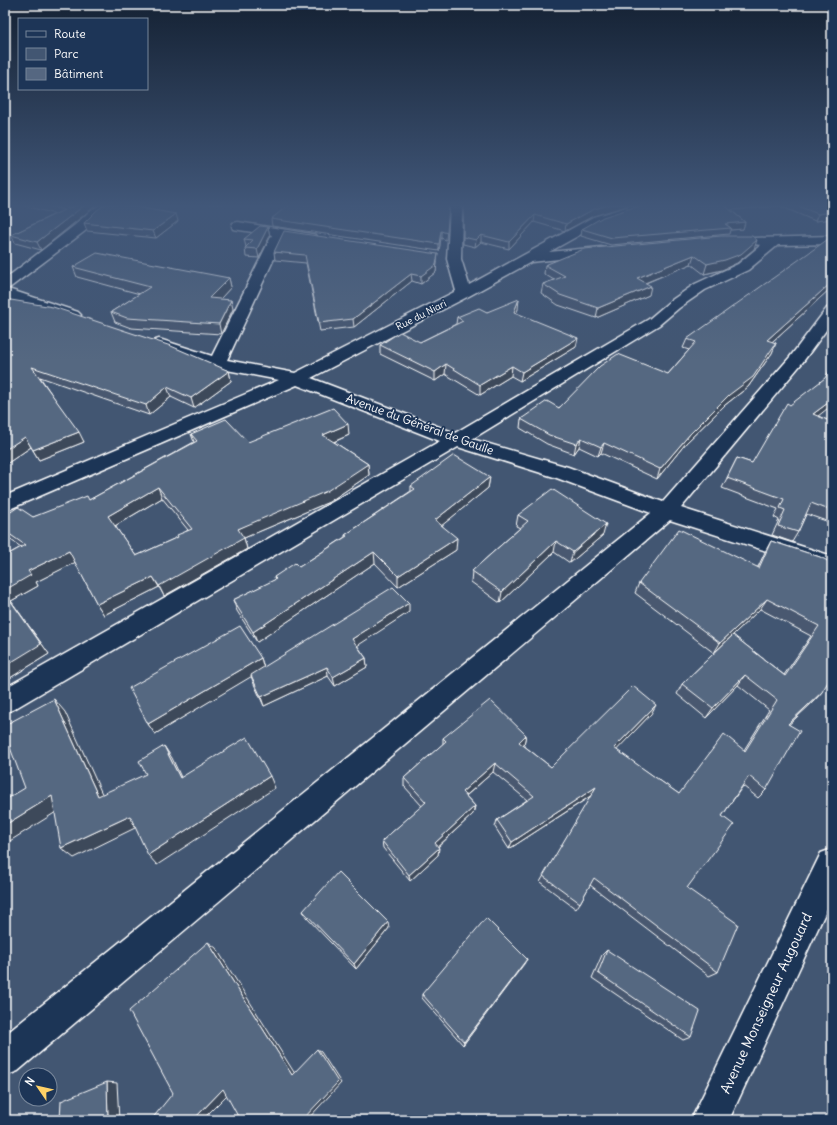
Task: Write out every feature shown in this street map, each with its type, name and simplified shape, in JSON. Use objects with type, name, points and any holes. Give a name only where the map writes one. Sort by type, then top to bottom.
[{"type":"street","points":[[5,286],[43,256]]},
{"type":"street","points":[[217,363],[268,256]]},
{"type":"street","name":"Rue du Niari","points":[[5,504],[297,379],[532,256]]},
{"type":"street","points":[[529,258],[545,256]]},
{"type":"street","points":[[5,702],[456,440],[654,322],[674,304],[700,287],[743,267],[756,256]]},
{"type":"street","points":[[439,257],[454,259],[464,293]]},
{"type":"street","points":[[5,293],[88,320]]},
{"type":"street","points":[[5,1058],[667,511],[796,360],[832,311]]},
{"type":"street","name":"Avenue du Général de Gaulle","points":[[141,338],[217,363],[297,379],[456,440],[561,472],[667,511],[832,564]]},
{"type":"street","name":"Avenue Monseigneur Augouard","points":[[710,1120],[832,864]]},
{"type":"green space","points":[[5,256],[832,256],[832,1120],[5,1120]]},
{"type":"building","points":[[91,256],[115,256],[229,278],[209,298],[231,300],[219,324],[127,318],[111,312],[150,287],[73,267]]},
{"type":"building","points":[[305,256],[438,256],[436,265],[421,276],[411,274],[353,319],[319,323]]},
{"type":"building","points":[[566,256],[690,256],[637,278],[651,286],[598,308],[560,295],[543,284],[565,276],[545,265]]},
{"type":"building","points":[[696,256],[734,256],[725,260],[707,264]]},
{"type":"building","points":[[803,256],[832,256],[832,270],[828,275],[832,276],[832,282],[767,340],[776,343],[753,377],[729,395],[690,434],[660,469],[604,443],[601,447],[581,438],[576,444],[549,435],[521,419],[547,401],[559,408],[600,366],[618,354],[668,374],[696,342],[687,339]]},
{"type":"building","points":[[5,299],[53,307],[171,346],[229,371],[191,398],[167,387],[146,405],[32,367],[79,432],[33,450],[25,437],[5,450]]},
{"type":"building","points":[[519,299],[514,312],[578,338],[522,372],[512,366],[480,385],[446,364],[435,372],[380,345],[400,332],[420,342],[463,321],[457,317],[479,308],[487,312]]},
{"type":"building","points":[[832,366],[832,400],[813,414],[832,422],[832,511],[811,503],[798,532],[778,526],[785,510],[780,508],[784,499],[727,478],[737,458],[752,463],[787,403],[790,405],[825,378]]},
{"type":"building","points":[[333,408],[348,424],[323,435],[368,464],[327,491],[238,529],[244,538],[159,586],[153,577],[97,604],[69,551],[28,571],[31,575],[5,590],[5,556],[25,545],[5,531],[5,516],[18,507],[33,517],[87,496],[89,500],[197,441],[191,434],[226,419],[248,442]],"holes":[[[158,487],[192,529],[136,556],[108,516]]]},
{"type":"building","points":[[454,455],[490,477],[435,520],[457,538],[398,576],[374,552],[253,632],[233,600],[276,579],[274,577],[295,563],[299,567],[347,536],[345,535],[415,489],[411,486]]},
{"type":"building","points":[[552,489],[606,524],[573,552],[556,541],[502,592],[472,571],[528,521],[518,515]]},
{"type":"building","points":[[679,529],[759,568],[771,541],[820,557],[832,563],[832,643],[828,651],[832,654],[832,675],[822,692],[788,724],[800,731],[766,790],[749,776],[722,816],[734,825],[687,888],[738,924],[718,972],[594,878],[580,903],[543,876],[596,787],[512,842],[497,820],[534,796],[495,763],[462,792],[475,806],[435,843],[439,848],[409,875],[382,841],[426,802],[404,778],[446,741],[443,738],[490,700],[526,735],[519,742],[551,767],[633,686],[656,705],[614,748],[679,794],[724,734],[745,751],[777,700],[745,675],[713,708],[682,684],[733,635],[785,676],[819,626],[767,599],[720,643],[639,583]]},
{"type":"building","points":[[393,587],[409,603],[352,639],[366,658],[333,677],[327,667],[261,697],[251,675]]},
{"type":"building","points":[[5,593],[41,644],[5,666]]},
{"type":"building","points":[[240,626],[261,658],[148,724],[129,688]]},
{"type":"building","points":[[54,699],[98,796],[146,774],[139,761],[164,746],[180,778],[247,737],[270,776],[148,855],[130,816],[61,848],[52,796],[5,825],[5,800],[25,788],[5,734],[5,725]]},
{"type":"building","points":[[338,872],[388,922],[354,964],[303,911]]},
{"type":"building","points":[[486,918],[527,959],[464,1042],[422,994]]},
{"type":"building","points":[[208,942],[292,1075],[317,1049],[338,1082],[302,1120],[240,1120],[223,1089],[193,1120],[151,1120],[173,1093],[129,1011]]},
{"type":"building","points":[[607,950],[700,1011],[691,1037],[598,973]]},
{"type":"building","points":[[107,1082],[108,1120],[60,1120],[61,1101]]}]
